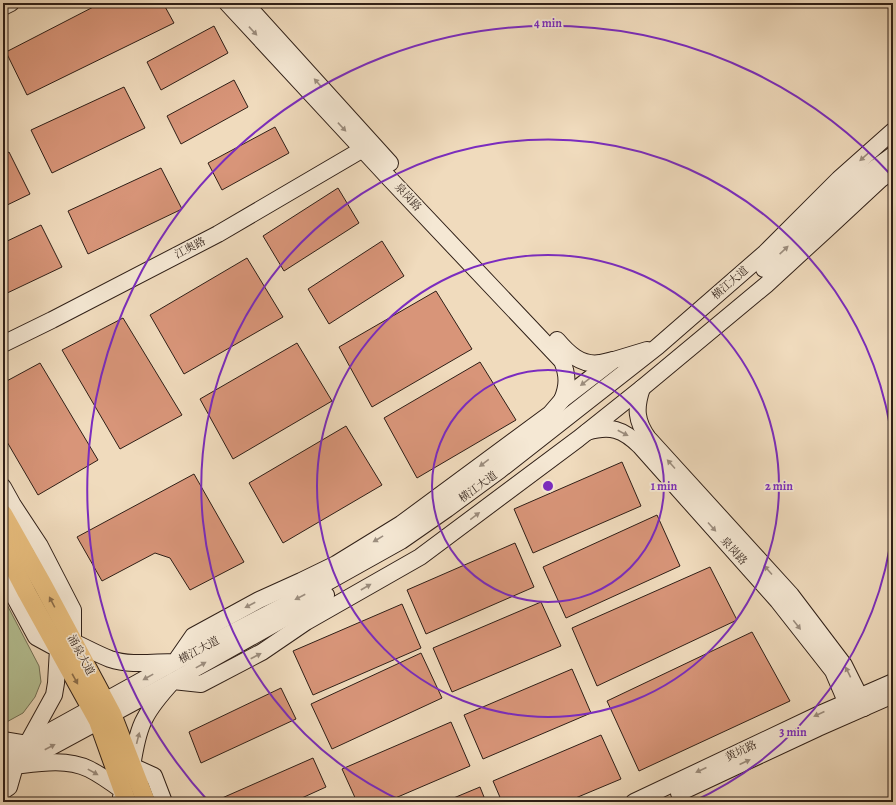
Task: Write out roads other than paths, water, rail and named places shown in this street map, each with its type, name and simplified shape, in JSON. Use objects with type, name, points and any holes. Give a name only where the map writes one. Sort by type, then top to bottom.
[{"type":"main road","name":"涌泉大道","points":[[3,514],[66,645],[132,766],[146,802]]},
{"type":"main road","name":"涌泉大道","points":[[3,547],[27,593],[66,645]]},
{"type":"main road","name":"涌泉大道","points":[[101,711],[123,798]]},
{"type":"street","points":[[3,7],[11,3]]},
{"type":"street","name":"泉岗路","points":[[227,3],[364,143],[564,356],[590,363],[614,360]]},
{"type":"street","name":"泉岗路","points":[[245,3],[364,143]]},
{"type":"street","name":"横江大道","points":[[658,359],[839,179],[893,131]]},
{"type":"street","name":"江奥路","points":[[3,335],[229,217],[364,143]]},
{"type":"street","name":"江奥路","points":[[3,344],[218,234],[364,143]]},
{"type":"street","name":"横江大道","points":[[7,765],[101,711],[175,662],[401,541],[658,359],[772,262],[859,180],[893,155]]},
{"type":"street","points":[[658,359],[614,360],[562,400],[550,414],[554,434],[586,432],[642,388],[658,359],[766,285],[893,170]]},
{"type":"street","name":"泉岗路","points":[[562,400],[567,382],[564,356]]},
{"type":"street","name":"泉岗路","points":[[642,388],[639,398],[638,415],[644,442]]},
{"type":"street","name":"泉岗路","points":[[586,432],[598,428],[608,428],[618,430],[633,439],[644,442],[791,595],[844,665],[855,705]]},
{"type":"street","name":"横江大道","points":[[7,765],[27,744],[173,681],[407,550],[554,434]]},
{"type":"street","points":[[3,487],[40,546],[72,610],[66,645],[54,695],[27,744],[3,740]]},
{"type":"street","points":[[3,576],[36,637],[120,661],[175,662]]},
{"type":"street","points":[[164,802],[154,776],[132,766],[144,718],[173,681]]},
{"type":"street","name":"黄坑路","points":[[659,802],[818,728],[893,682]]},
{"type":"street","name":"黄坑路","points":[[634,802],[822,713],[893,695]]},
{"type":"street","points":[[3,791],[9,788],[7,765],[56,762],[79,765],[89,769],[123,798]]}]
